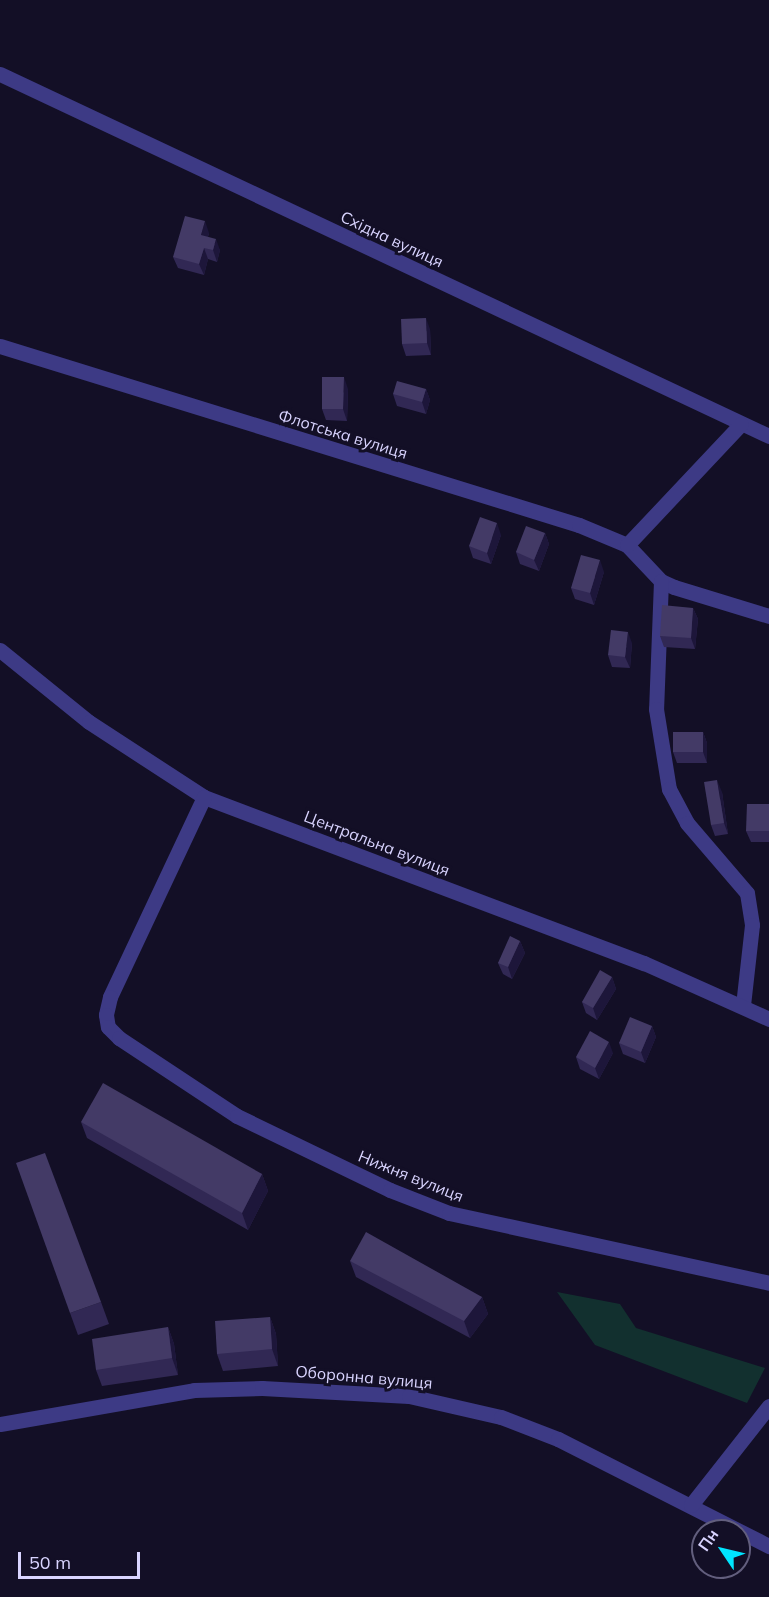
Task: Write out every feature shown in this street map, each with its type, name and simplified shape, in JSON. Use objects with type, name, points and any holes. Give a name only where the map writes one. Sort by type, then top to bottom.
[{"type":"street","name":"Східна вулиця","points":[[0,74],[769,436]]},
{"type":"street","name":"Флотська вулиця","points":[[0,346],[579,525],[627,545],[660,581],[688,594],[769,615]]},
{"type":"street","points":[[627,545],[741,424]]},
{"type":"street","points":[[660,581],[656,709],[669,789],[687,823],[747,893],[752,925],[743,1005]]},
{"type":"street","name":"Центральна вулиця","points":[[0,650],[89,723],[204,797],[606,948],[743,1005],[769,1019]]},
{"type":"street","name":"Нижня вулиця","points":[[204,797],[110,997],[106,1015],[108,1027],[237,1116],[420,1202],[513,1228],[769,1283]]},
{"type":"street","name":"Оборонна вулиця","points":[[0,1424],[194,1390],[262,1388],[409,1396],[501,1417],[558,1439],[769,1546]]},
{"type":"street","points":[[691,1505],[769,1406]]},
{"type":"green space","points":[[557,1292],[620,1304],[636,1328],[765,1368],[747,1403],[595,1345]]},
{"type":"building","points":[[185,216],[205,221],[201,235],[216,239],[213,250],[204,248],[199,264],[173,257]]},
{"type":"building","points":[[426,318],[427,343],[402,344],[401,319]]},
{"type":"building","points":[[322,377],[344,377],[343,409],[322,409]]},
{"type":"building","points":[[397,381],[426,389],[422,402],[393,394]]},
{"type":"building","points":[[480,517],[497,523],[487,553],[469,546]]},
{"type":"building","points":[[526,526],[545,533],[534,560],[516,552]]},
{"type":"building","points":[[581,555],[600,560],[590,593],[571,588]]},
{"type":"building","points":[[662,605],[693,608],[691,638],[660,636]]},
{"type":"building","points":[[611,630],[628,632],[625,657],[608,655]]},
{"type":"building","points":[[673,732],[703,732],[703,752],[673,752]]},
{"type":"building","points":[[717,780],[724,823],[711,825],[704,782]]},
{"type":"building","points":[[747,804],[769,804],[769,831],[746,831]]},
{"type":"building","points":[[510,936],[520,941],[508,967],[498,963]]},
{"type":"building","points":[[600,970],[612,977],[593,1008],[582,1002]]},
{"type":"building","points":[[630,1017],[652,1026],[641,1052],[619,1043]]},
{"type":"building","points":[[590,1031],[609,1042],[595,1068],[576,1057]]},
{"type":"building","points":[[103,1083],[262,1174],[242,1213],[81,1122]]},
{"type":"building","points":[[45,1153],[101,1302],[70,1313],[16,1163]]},
{"type":"building","points":[[366,1232],[482,1297],[464,1321],[350,1261]]},
{"type":"building","points":[[270,1317],[272,1349],[217,1354],[215,1321]]},
{"type":"building","points":[[168,1327],[172,1358],[96,1370],[92,1339]]}]
